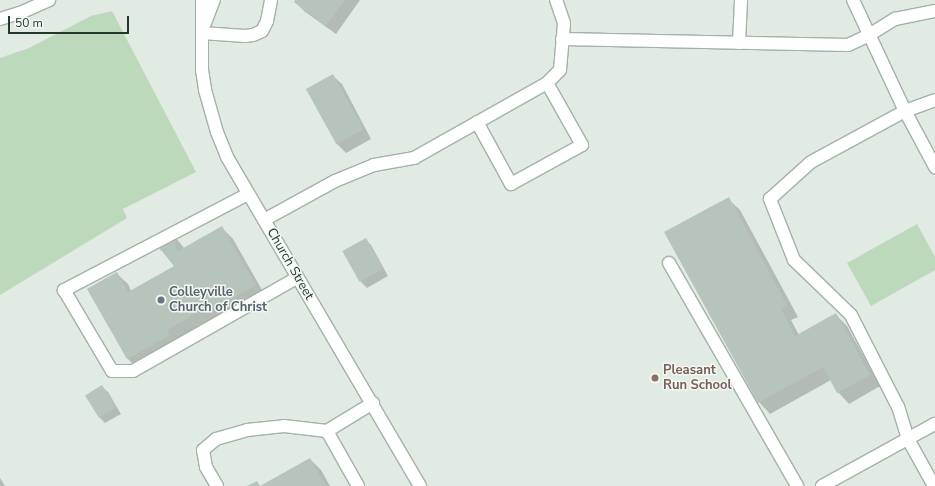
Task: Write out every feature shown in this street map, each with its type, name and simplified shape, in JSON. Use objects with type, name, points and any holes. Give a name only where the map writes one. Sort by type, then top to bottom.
[{"type":"street","points":[[0,19],[20,13],[50,0]]},
{"type":"street","name":"Church Street","points":[[202,0],[202,70],[210,110],[227,157],[373,403],[420,486]]},
{"type":"street","name":"Church Street","points":[[202,31],[214,0]]},
{"type":"street","points":[[202,31],[245,36],[262,32],[267,21],[271,0]]},
{"type":"street","points":[[264,220],[341,179],[374,165],[414,158],[547,83],[560,70],[564,23],[556,0]]},
{"type":"street","points":[[739,42],[741,0]]},
{"type":"street","points":[[853,0],[905,111],[935,167]]},
{"type":"street","points":[[562,39],[848,45],[869,35],[895,18],[935,11]]},
{"type":"street","points":[[477,122],[511,184],[582,145],[547,83]]},
{"type":"street","points":[[934,486],[908,439],[898,407],[851,315],[794,260],[770,199],[811,162],[905,111],[935,100]]},
{"type":"street","points":[[248,194],[64,290],[112,371],[133,371],[298,278]]},
{"type":"street","points":[[668,263],[797,486]]},
{"type":"street","points":[[217,486],[206,467],[203,450],[216,440],[247,430],[284,426],[327,431],[373,403]]},
{"type":"street","points":[[822,486],[935,424]]},
{"type":"street","points":[[327,431],[358,486]]},
{"type":"green space","points":[[112,11],[196,172],[123,209],[127,218],[0,295],[0,58],[29,48],[91,16]]},
{"type":"green space","points":[[917,224],[935,257],[935,270],[871,306],[847,263]]},
{"type":"building","points":[[295,0],[345,0],[326,26],[294,2]]},
{"type":"building","points":[[333,74],[364,129],[336,144],[306,89]]},
{"type":"building","points":[[729,197],[787,305],[781,309],[795,336],[836,313],[870,375],[837,393],[823,367],[758,403],[664,232]]},
{"type":"building","name":"Colleyville Church of Christ","points":[[222,226],[256,285],[209,311],[207,307],[167,330],[170,335],[127,359],[87,289],[117,272],[128,292],[174,266],[163,250],[161,251],[153,238],[169,229],[177,242],[174,244],[178,251]]},
{"type":"building","points":[[366,238],[383,269],[359,282],[342,251]]},
{"type":"building","points":[[102,385],[116,407],[99,418],[85,396]]},
{"type":"building","points":[[310,458],[326,486],[260,486]]},
{"type":"building","points":[[257,481],[260,486],[247,486]]},
{"type":"place","name":"Colleyville Church of Christ","points":[[161,300]]},
{"type":"place","name":"Pleasant Run School","points":[[655,378]]}]
